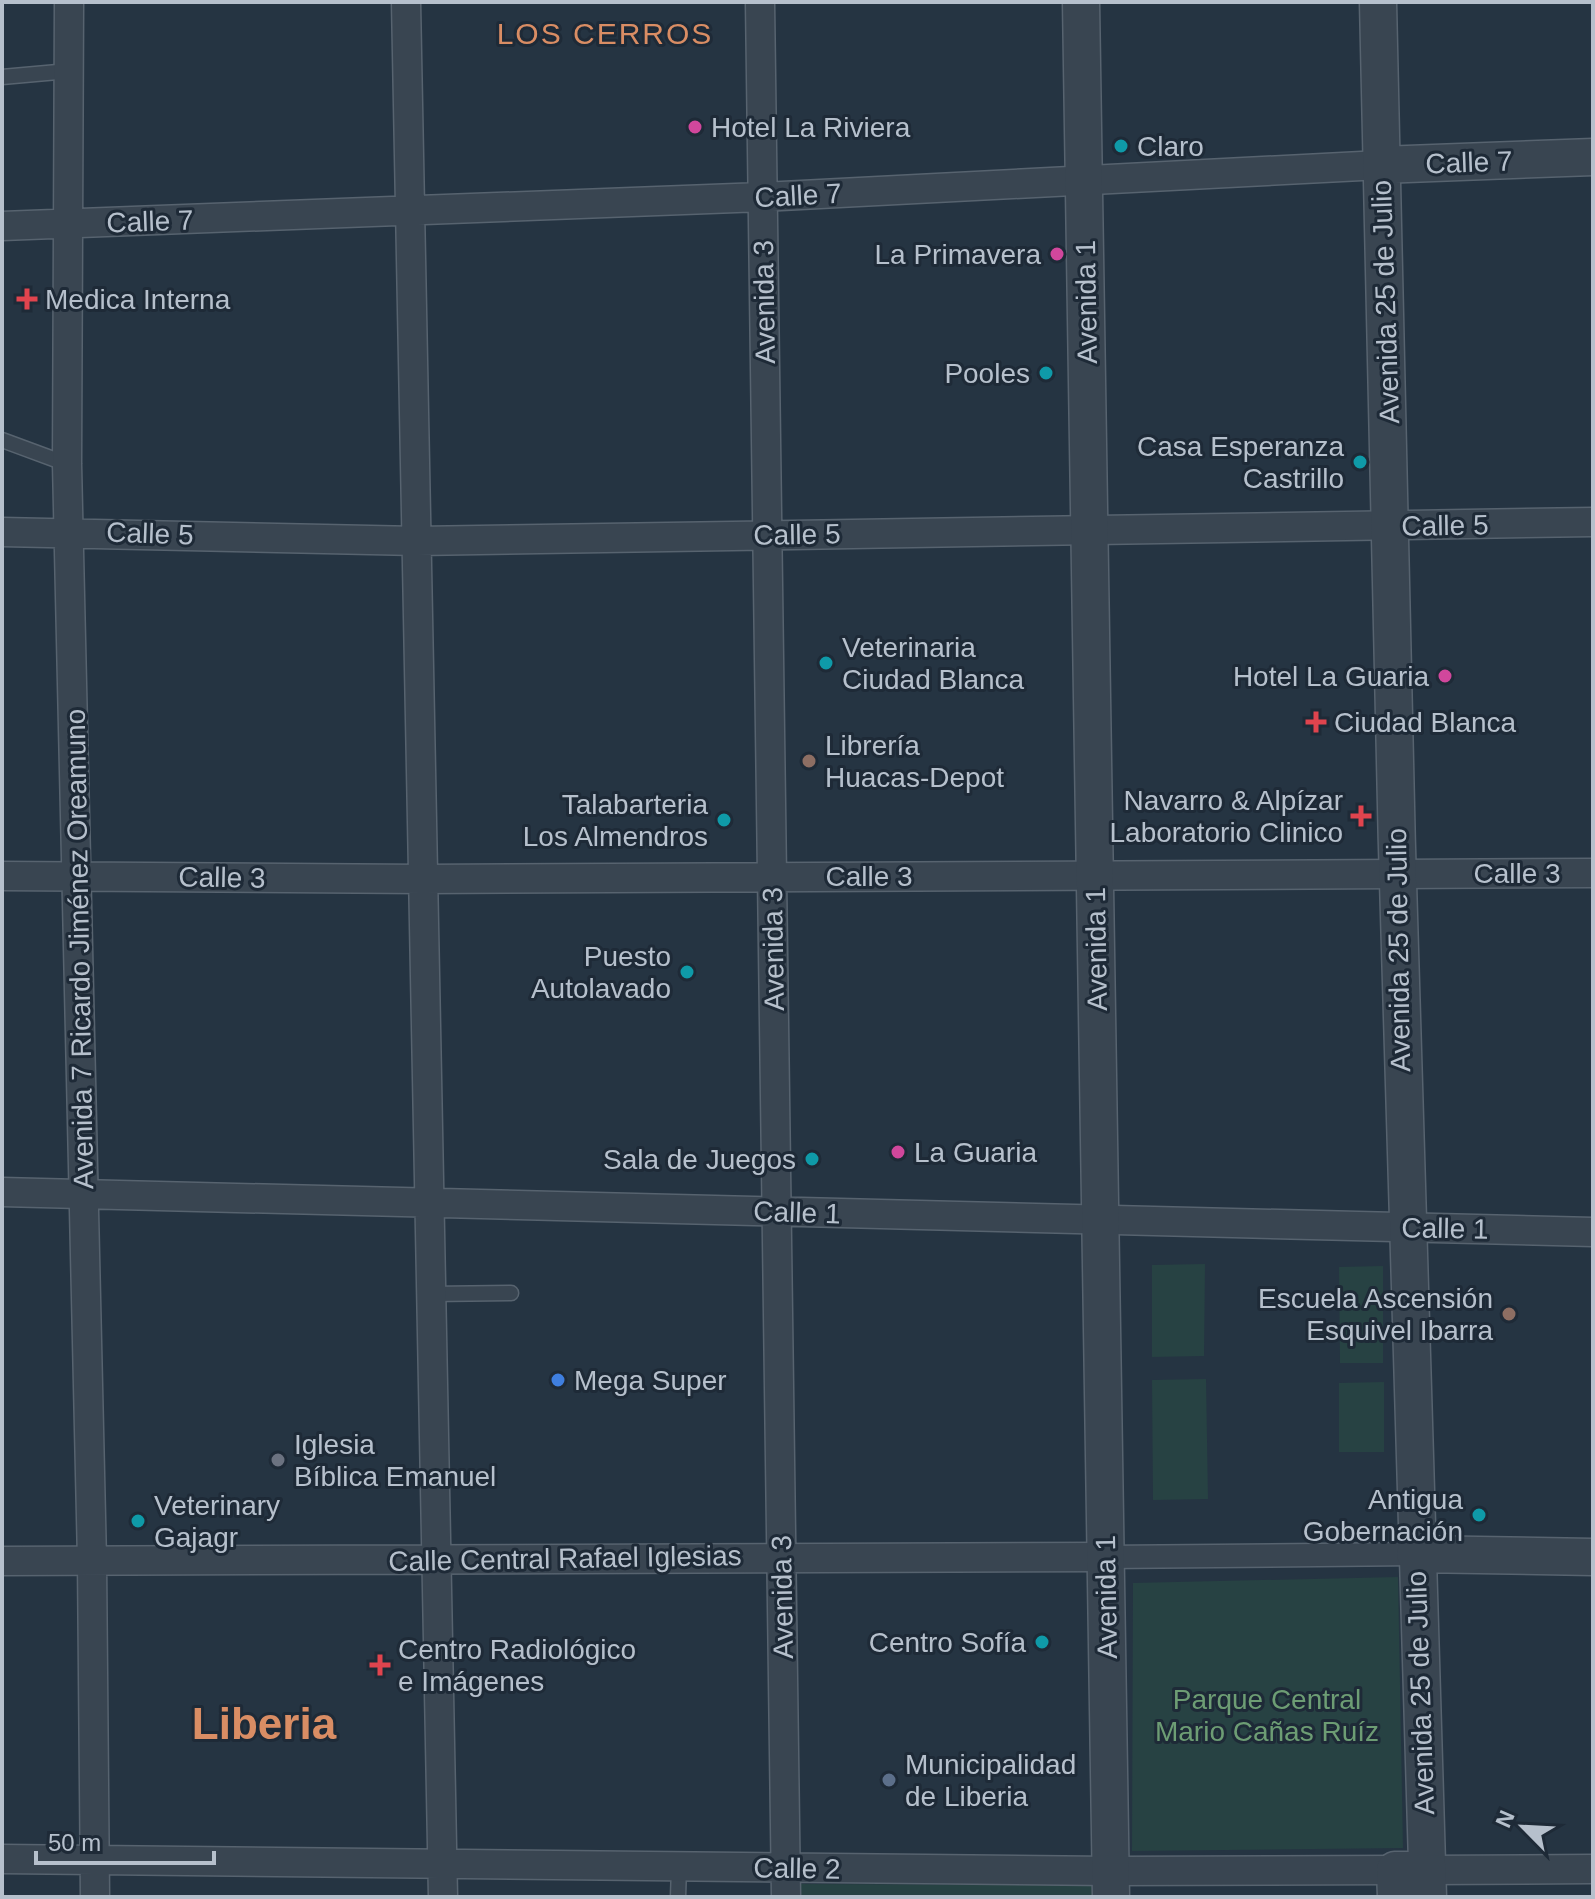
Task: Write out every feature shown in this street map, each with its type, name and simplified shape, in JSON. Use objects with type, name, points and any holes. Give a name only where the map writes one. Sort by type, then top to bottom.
[{"type":"street","name":"Avenida 7 Ricardo Jiménez Oreamuno","points":[[69,2],[67,464],[71,531],[92,1561],[95,1897]]},
{"type":"street","points":[[406,2],[443,1897]]},
{"type":"street","name":"Avenida 3","points":[[760,2],[786,1897]]},
{"type":"street","name":"Avenida 1","points":[[1081,2],[1111,1884]]},
{"type":"street","name":"Avenida 25 de Julio","points":[[1378,2],[1391,527],[1395,874],[1415,1554],[1412,1884]]},
{"type":"street","name":"Calle 7","points":[[2,226],[762,197],[1593,157]]},
{"type":"street","name":"Calle 5","points":[[2,532],[71,531],[417,541],[1593,522]]},
{"type":"street","name":"Calle 3","points":[[2,876],[423,879],[1593,873]]},
{"type":"street","name":"Calle 1","points":[[2,1192],[1593,1232]]},
{"type":"street","points":[[1415,1554],[1593,1557]]},
{"type":"street","name":"Calle Central Rafael Iglesias","points":[[2,1561],[1415,1554]]},
{"type":"street","name":"Calle 2","points":[[2,1859],[786,1868],[1111,1884],[1412,1884],[1593,1869]]},
{"type":"lane","points":[[2,77],[69,71]]},
{"type":"lane","points":[[2,440],[67,464]]},
{"type":"lane","points":[[431,1294],[511,1293]]},
{"type":"lane","points":[[678,1897],[679,1867]]},
{"type":"green space","points":[[1205,1264],[1204,1356],[1152,1357],[1152,1265]]},
{"type":"green space","points":[[1383,1266],[1383,1363],[1340,1363],[1339,1267]]},
{"type":"green space","points":[[1206,1379],[1208,1499],[1153,1500],[1152,1380]]},
{"type":"green space","points":[[1384,1382],[1384,1452],[1339,1452],[1339,1383]]},
{"type":"green space","name":"Parque Central Mario Cañas Ruíz","points":[[1398,1577],[1403,1848],[1132,1851],[1133,1583]]},
{"type":"green space","points":[[795,1884],[1098,1885],[1099,1897],[796,1897]]},
{"type":"place","name":"Hotel La Riviera","points":[[695,127]]},
{"type":"place","name":"Claro","points":[[1121,146]]},
{"type":"place","name":"La Primavera","points":[[1057,254]]},
{"type":"place","name":"Medica Interna","points":[[27,299]]},
{"type":"place","name":"Pooles","points":[[1046,373]]},
{"type":"place","name":"Casa Esperanza Castrillo","points":[[1360,462]]},
{"type":"place","name":"Veterinaria Ciudad Blanca","points":[[826,663]]},
{"type":"place","name":"Hotel La Guaria","points":[[1445,676]]},
{"type":"place","name":"Ciudad Blanca","points":[[1316,722]]},
{"type":"place","name":"Librería Huacas-Depot","points":[[809,761]]},
{"type":"place","name":"Navarro & Alpízar Laboratorio Clinico","points":[[1361,816]]},
{"type":"place","name":"Talabarteria Los Almendros","points":[[724,820]]},
{"type":"place","name":"Puesto Autolavado","points":[[687,972]]},
{"type":"place","name":"La Guaria","points":[[898,1152]]},
{"type":"place","name":"Sala de Juegos","points":[[812,1159]]},
{"type":"place","name":"Escuela Ascensión Esquivel Ibarra","points":[[1509,1314]]},
{"type":"place","name":"Mega Super","points":[[558,1380]]},
{"type":"place","name":"Iglesia Bíblica Emanuel","points":[[278,1460]]},
{"type":"place","name":"Antigua Gobernación","points":[[1479,1515]]},
{"type":"place","name":"Veterinary Gajagr","points":[[138,1521]]},
{"type":"place","name":"Centro Sofía","points":[[1042,1642]]},
{"type":"place","name":"Centro Radiológico e Imágenes","points":[[380,1665]]},
{"type":"place","name":"Municipalidad de Liberia","points":[[889,1780]]},
{"type":"district","name":"LOS CERROS","points":[[605,34]]},
{"type":"district","name":"Liberia","points":[[264,1724]]}]
